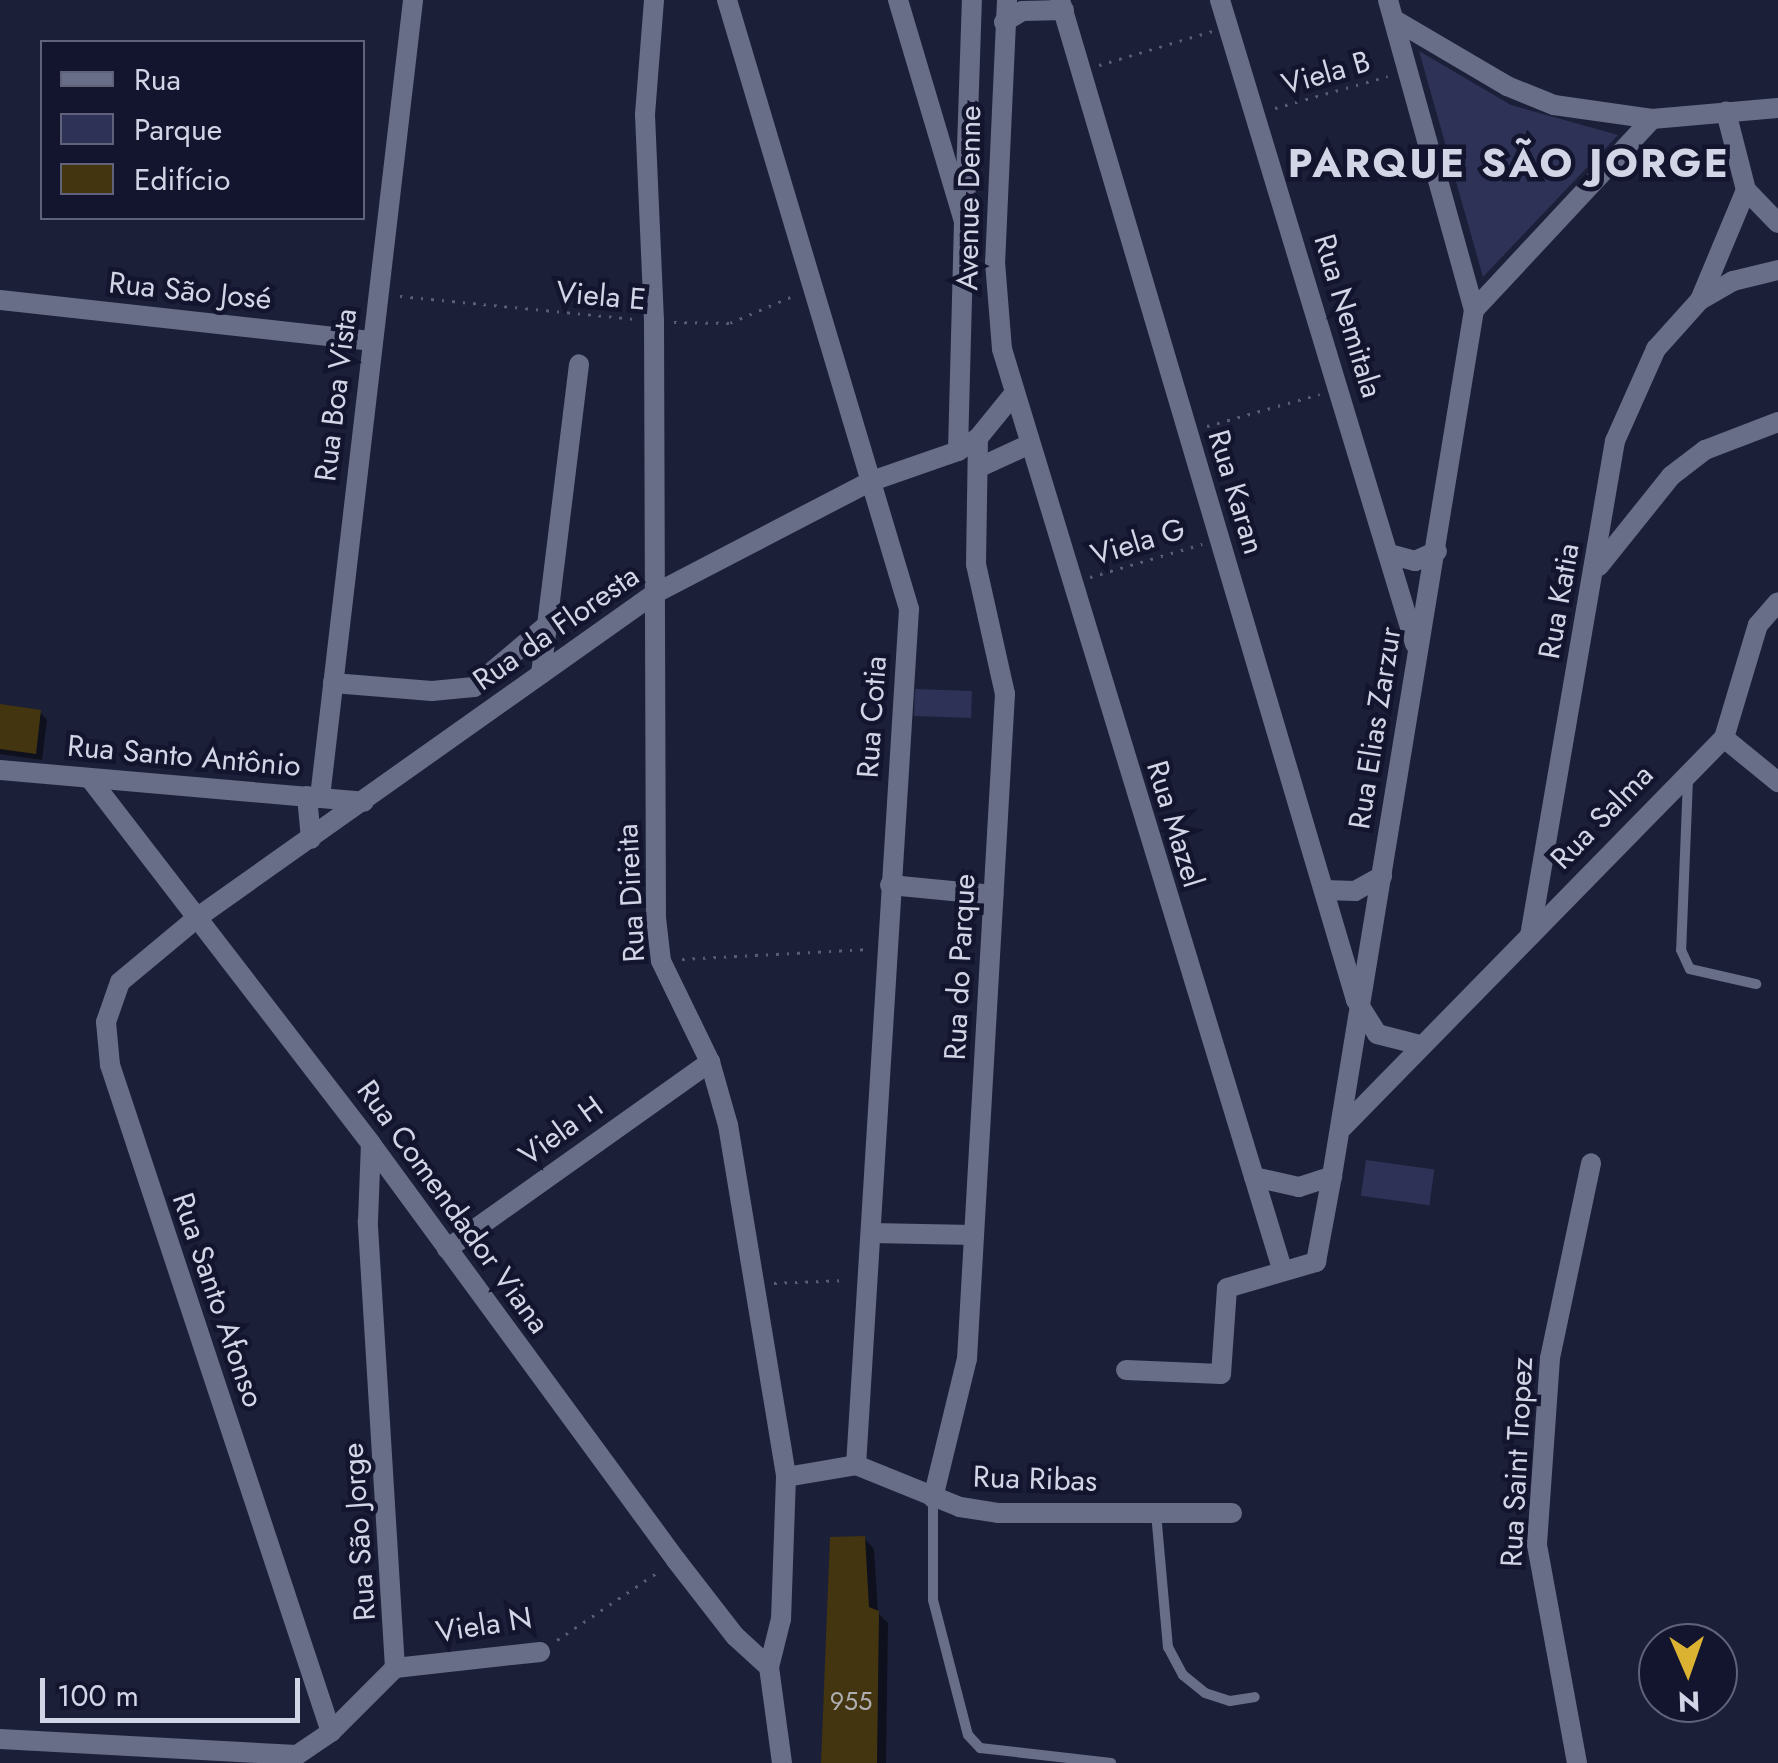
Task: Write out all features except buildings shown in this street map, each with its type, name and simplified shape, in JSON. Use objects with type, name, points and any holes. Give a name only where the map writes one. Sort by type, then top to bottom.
[{"type":"street","name":"Rua Boa Vista","points":[[311,839],[333,683],[413,0]]},
{"type":"street","name":"Rua Direita","points":[[654,0],[645,115],[654,321],[660,962],[710,1062],[737,1166],[786,1478],[781,1618],[769,1667],[782,1763]]},
{"type":"street","name":"Rua Cotia","points":[[727,0],[908,609],[856,1465]]},
{"type":"street","points":[[898,0],[964,222]]},
{"type":"street","points":[[958,451],[972,0]]},
{"type":"street","name":"Avenue Denne","points":[[1007,0],[996,277],[1013,395]]},
{"type":"street","name":"Rua Nemitala","points":[[1220,0],[1417,651]]},
{"type":"street","points":[[1004,22],[1022,11],[1062,5]]},
{"type":"street","name":"Rua Karan","points":[[1062,5],[1356,1000]]},
{"type":"street","points":[[1391,10],[1474,310]]},
{"type":"street","points":[[1391,10],[1507,86],[1554,105],[1652,119],[1778,108]]},
{"type":"street","points":[[926,91],[950,100],[972,90]]},
{"type":"street","points":[[1726,112],[1746,190],[1778,223]]},
{"type":"street","points":[[1474,310],[1652,119]]},
{"type":"street","points":[[1700,300],[1746,190]]},
{"type":"street","points":[[1700,300],[1733,281],[1778,270]]},
{"type":"street","name":"Rua São José","points":[[0,300],[373,341]]},
{"type":"street","name":"Rua Katia","points":[[1530,936],[1625,413],[1656,349],[1700,300]]},
{"type":"street","name":"Rua Elias Zarzur","points":[[1282,1269],[1316,1262],[1342,1127],[1356,1000],[1382,876],[1474,310]]},
{"type":"street","points":[[540,674],[579,364]]},
{"type":"street","name":"Rua da Floresta","points":[[198,917],[654,594],[869,482],[958,451],[978,438],[1013,395]]},
{"type":"street","name":"Rua Mazel","points":[[1013,395],[1282,1269]]},
{"type":"street","points":[[1596,572],[1671,476],[1705,450],[1778,422]]},
{"type":"street","name":"Rua do Parque","points":[[933,1498],[966,1359],[1005,694],[976,564],[978,438]]},
{"type":"street","points":[[980,467],[1030,444]]},
{"type":"street","points":[[1389,554],[1415,561],[1437,551]]},
{"type":"street","name":"Rua Salma","points":[[1342,1127],[1724,738],[1758,625],[1778,602]]},
{"type":"street","points":[[333,683],[432,692],[474,687],[547,625]]},
{"type":"street","points":[[1724,738],[1778,782]]},
{"type":"street","name":"Rua Santo Antônio","points":[[0,770],[364,802]]},
{"type":"street","name":"Rua Comendador Viana","points":[[91,780],[371,1144],[676,1560],[735,1636],[769,1667]]},
{"type":"street","points":[[1324,890],[1356,891],[1382,876]]},
{"type":"street","points":[[890,885],[994,895]]},
{"type":"street","name":"Rua Santo Afonso","points":[[198,917],[120,982],[106,1022],[110,1065],[332,1732]]},
{"type":"street","points":[[1356,1000],[1377,1034],[1420,1045]]},
{"type":"street","name":"Viela H","points":[[447,1249],[710,1062]]},
{"type":"street","name":"Rua São Jorge","points":[[371,1144],[368,1221],[395,1668]]},
{"type":"street","name":"Rua Saint Tropez","points":[[1577,1763],[1538,1544],[1550,1358],[1591,1164]]},
{"type":"street","points":[[1254,1176],[1299,1188],[1332,1176]]},
{"type":"street","points":[[870,1233],[974,1235]]},
{"type":"street","points":[[1126,1370],[1221,1374],[1227,1288],[1282,1269]]},
{"type":"street","points":[[786,1478],[856,1465]]},
{"type":"street","name":"Rua Ribas","points":[[856,1465],[933,1498],[998,1513],[1232,1512]]},
{"type":"street","name":"Viela N","points":[[395,1668],[540,1652]]},
{"type":"street","points":[[0,1739],[283,1757],[308,1750],[332,1732],[395,1668]]},
{"type":"lane","points":[[1688,772],[1682,950],[1690,969],[1756,984]]},
{"type":"lane","points":[[933,1498],[934,1600],[968,1735],[980,1748],[1111,1763]]},
{"type":"lane","points":[[1156,1512],[1168,1647],[1183,1676],[1218,1697],[1256,1697]]},
{"type":"path","points":[[1079,71],[1228,26]]},
{"type":"path","name":"Viela B","points":[[1254,114],[1409,70]]},
{"type":"path","name":"Viela E","points":[[378,294],[654,321],[730,323],[813,287]]},
{"type":"path","points":[[1186,432],[1339,388]]},
{"type":"path","name":"Viela G","points":[[1069,583],[1219,539]]},
{"type":"path","points":[[660,962],[886,949]]},
{"type":"path","points":[[754,1284],[868,1280]]},
{"type":"path","name":"Viela N","points":[[540,1652],[676,1560]]},
{"type":"green space","points":[[1419,51],[1511,105],[1618,135],[1483,277]]},
{"type":"green space","points":[[915,689],[972,691],[971,718],[914,716]]},
{"type":"green space","points":[[1366,1160],[1434,1170],[1429,1205],[1361,1196]]},
{"type":"district","name":"PARQUE SÃO JORGE","points":[[1509,163]]}]
